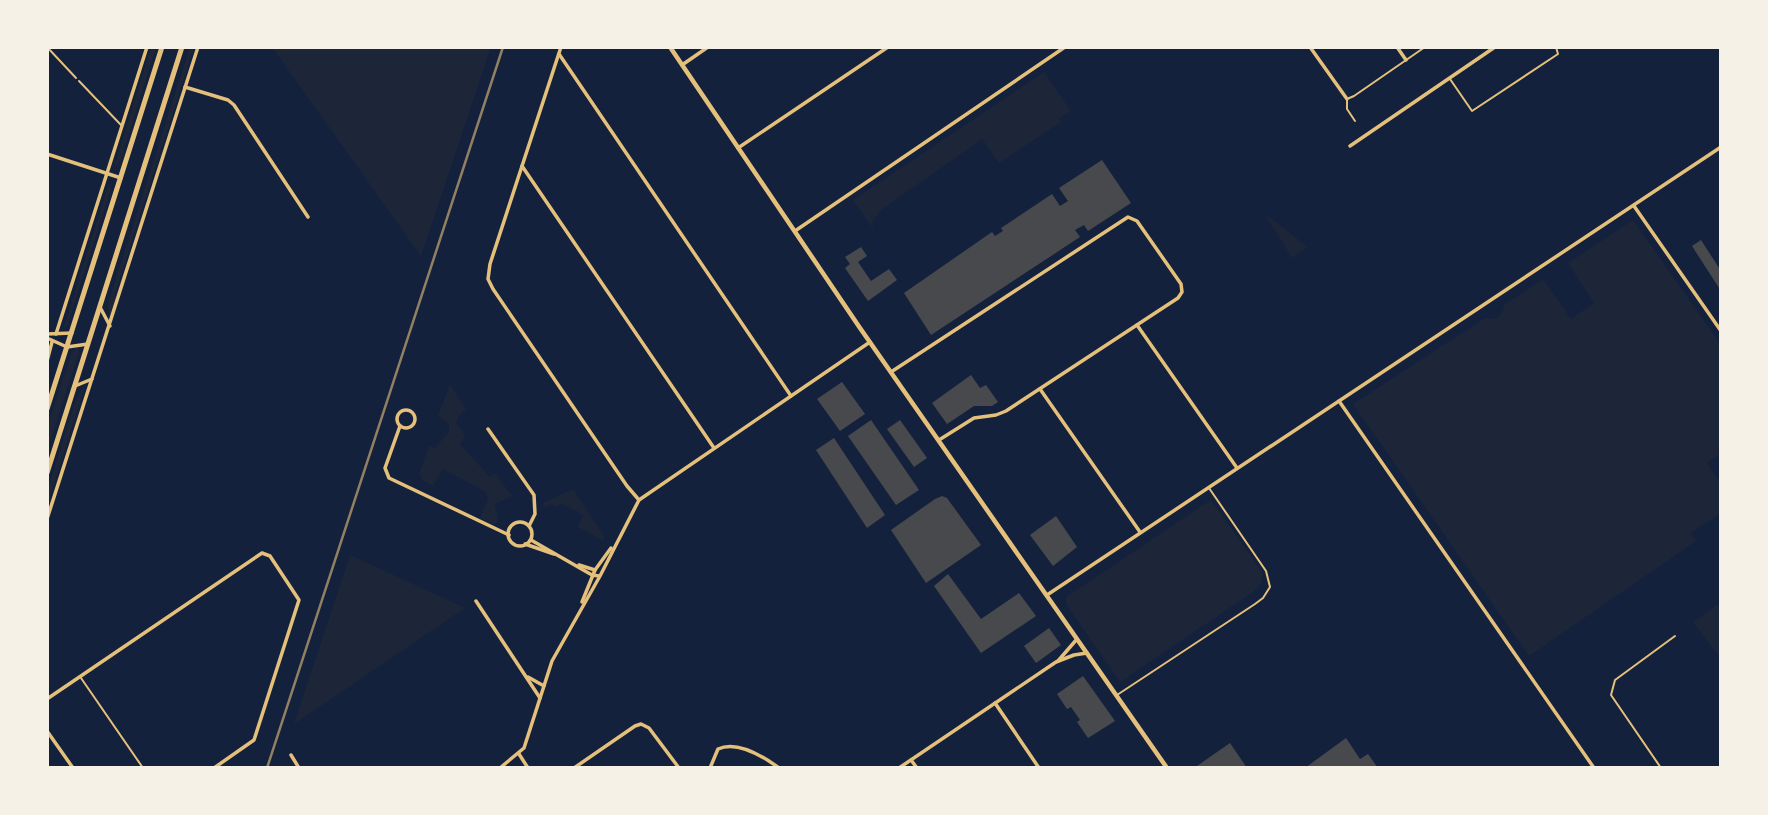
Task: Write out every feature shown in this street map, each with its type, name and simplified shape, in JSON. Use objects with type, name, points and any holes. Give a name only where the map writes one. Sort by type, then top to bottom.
[{"type":"highway","points":[[47,409],[162,47]]},
{"type":"highway","points":[[47,472],[181,47]]},
{"type":"main road","points":[[670,47],[794,232],[1167,768]]},
{"type":"street","points":[[56,334],[146,47]]},
{"type":"street","points":[[47,519],[198,47]]},
{"type":"street","points":[[561,47],[488,275],[490,284],[639,500]]},
{"type":"street","points":[[682,65],[708,47]]},
{"type":"street","points":[[738,148],[888,47]]},
{"type":"street","points":[[794,232],[1065,47]]},
{"type":"street","points":[[1310,47],[1347,99]]},
{"type":"street","points":[[1398,47],[1406,60]]},
{"type":"street","points":[[1350,146],[1495,47]]},
{"type":"street","points":[[559,54],[791,396]]},
{"type":"street","points":[[185,87],[228,100],[234,105],[308,217]]},
{"type":"street","points":[[1047,595],[1721,148]]},
{"type":"street","points":[[47,154],[121,178]]},
{"type":"street","points":[[522,166],[714,448]]},
{"type":"street","points":[[1634,206],[1721,331]]},
{"type":"street","points":[[891,372],[1121,220],[1130,217],[1137,221],[1181,284],[1180,296],[1003,413],[974,418],[939,440]]},
{"type":"street","points":[[100,307],[110,326]]},
{"type":"street","points":[[1137,325],[1237,468]]},
{"type":"street","points":[[49,338],[56,334],[72,333]]},
{"type":"street","points":[[49,338],[67,347],[88,344]]},
{"type":"street","points":[[47,361],[49,338]]},
{"type":"street","points":[[581,607],[594,573],[639,500],[870,342]]},
{"type":"street","points":[[74,387],[93,379]]},
{"type":"street","points":[[1040,389],[1140,532]]},
{"type":"street","points":[[1339,401],[1594,768]]},
{"type":"street","points":[[400,426],[411,426],[415,418],[412,413],[407,410],[399,413],[397,419],[400,426],[385,468],[389,478],[509,535],[517,545],[525,544],[560,555]]},
{"type":"street","points":[[488,429],[534,495],[535,514],[529,526]]},
{"type":"street","points":[[509,535],[515,524],[524,523],[532,533],[531,540],[525,544]]},
{"type":"street","points":[[531,540],[600,576]]},
{"type":"street","points":[[500,768],[519,754],[526,743],[552,661],[600,576],[615,542]]},
{"type":"street","points":[[47,699],[262,553],[270,556],[299,600],[254,740],[214,768]]},
{"type":"street","points":[[476,601],[540,698]]},
{"type":"street","points":[[1056,662],[1077,639]]},
{"type":"street","points":[[900,768],[1056,662],[1069,656],[1087,653]]},
{"type":"street","points":[[526,676],[544,686]]},
{"type":"street","points":[[995,703],[1039,768]]},
{"type":"street","points":[[574,768],[641,724],[649,728],[678,768]]},
{"type":"street","points":[[47,731],[73,768]]},
{"type":"street","points":[[710,768],[714,754],[724,746],[758,754],[779,768]]},
{"type":"street","points":[[519,754],[528,768]]},
{"type":"street","points":[[291,755],[299,768]]},
{"type":"street","points":[[911,760],[917,768]]},
{"type":"lane","points":[[1355,121],[1348,109],[1347,99],[1425,47]]},
{"type":"lane","points":[[1449,78],[1472,111],[1558,54],[1556,47]]},
{"type":"lane","points":[[79,81],[122,125]]},
{"type":"lane","points":[[1116,695],[1255,604],[1270,587],[1266,571],[1209,487]]},
{"type":"lane","points":[[1661,768],[1611,695],[1612,685],[1615,680],[1675,636]]},
{"type":"lane","points":[[80,677],[144,768]]},
{"type":"path","points":[[47,47],[79,81]]},
{"type":"shaded area","points":[[151,47],[156,47],[121,160],[114,167]]},
{"type":"shaded area","points":[[190,47],[194,47],[109,319],[108,303]]},
{"type":"shaded area","points":[[272,47],[491,47],[421,256]]},
{"type":"shaded area","points":[[1044,72],[1071,111],[1059,119],[1061,122],[999,163],[982,139],[882,209],[872,222],[874,230],[853,200]]},
{"type":"shaded area","points":[[109,182],[111,189],[68,324],[63,331]]},
{"type":"shaded area","points":[[1264,213],[1308,247],[1292,258]]},
{"type":"shaded area","points":[[1633,220],[1721,345],[1721,453],[1707,463],[1721,484],[1721,513],[1691,533],[1696,541],[1529,656],[1353,404],[1485,318],[1495,319],[1502,314],[1504,305],[1543,279],[1571,319],[1594,303],[1568,263]]},
{"type":"shaded area","points":[[78,347],[79,352],[47,451],[47,426],[72,352]]},
{"type":"shaded area","points":[[450,384],[466,409],[456,423],[465,435],[460,444],[490,477],[495,473],[512,496],[495,504],[498,521],[494,525],[480,518],[488,499],[486,492],[443,469],[433,486],[422,480],[419,474],[429,446],[435,448],[449,432],[449,424],[438,416]]},
{"type":"shaded area","points":[[84,386],[47,506],[47,491],[74,405]]},
{"type":"shaded area","points":[[573,489],[604,536],[604,541],[578,527],[583,515],[561,503],[556,507],[550,504],[545,508],[543,503]]},
{"type":"shaded area","points":[[1211,500],[1262,572],[1261,583],[1253,592],[1120,682],[1066,604],[1066,597]]},
{"type":"shaded area","points":[[350,555],[465,608],[294,724]]},
{"type":"shaded area","points":[[1721,602],[1721,659],[1693,622]]},
{"type":"building","points":[[1102,160],[1131,203],[1088,231],[1084,225],[1075,230],[1080,237],[931,335],[904,293],[992,232],[995,236],[1003,231],[1001,228],[1052,194],[1060,206],[1068,201],[1059,188]]},
{"type":"building","points":[[1701,240],[1721,271],[1721,291],[1692,246]]},
{"type":"building","points":[[861,247],[867,256],[858,262],[871,281],[889,269],[897,280],[868,301],[845,268],[850,264],[845,257]]},
{"type":"building","points":[[971,375],[980,388],[986,385],[998,402],[992,406],[974,406],[947,424],[932,403]]},
{"type":"building","points":[[842,382],[865,414],[840,431],[817,399]]},
{"type":"building","points":[[871,420],[919,490],[896,505],[848,436]]},
{"type":"building","points":[[900,420],[927,458],[914,467],[887,429]]},
{"type":"building","points":[[834,438],[885,515],[867,528],[816,450]]},
{"type":"building","points":[[942,496],[947,498],[981,545],[926,583],[891,530]]},
{"type":"building","points":[[1056,516],[1077,547],[1053,566],[1030,535]]},
{"type":"building","points":[[948,574],[981,619],[1019,593],[1036,616],[981,653],[934,586]]},
{"type":"building","points":[[1049,628],[1061,645],[1036,663],[1024,646]]},
{"type":"building","points":[[1083,676],[1115,721],[1088,738],[1071,707],[1067,709],[1057,694]]},
{"type":"building","points":[[1346,738],[1360,759],[1368,754],[1378,768],[1305,768]]},
{"type":"building","points":[[1230,743],[1247,768],[1197,766]]},
{"type":"railway","points":[[267,768],[503,47]]}]
